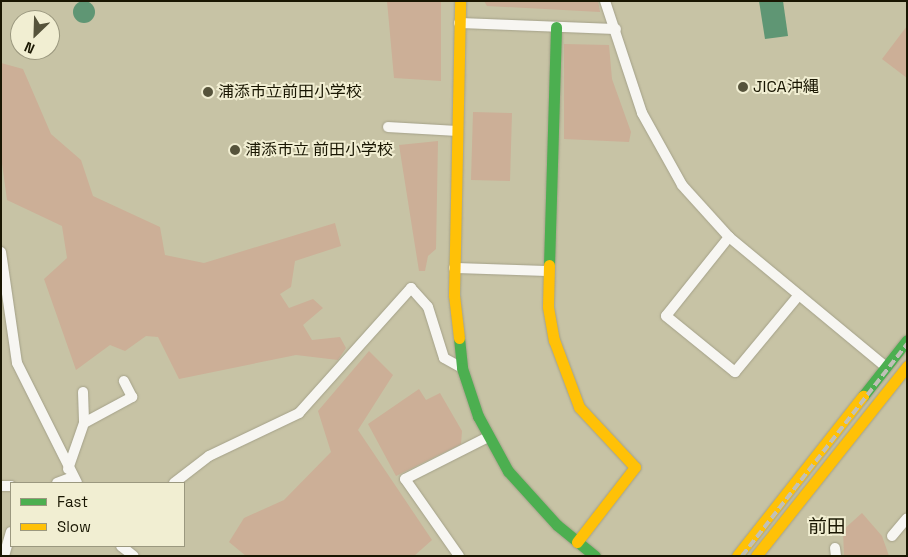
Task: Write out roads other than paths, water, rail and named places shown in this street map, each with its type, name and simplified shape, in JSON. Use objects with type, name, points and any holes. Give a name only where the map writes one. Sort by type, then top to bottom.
[{"type":"street","points":[[460,1],[454,268],[462,368],[488,437],[524,491],[577,542],[595,556]]},
{"type":"street","points":[[605,1],[616,29],[633,92],[659,149],[682,185],[729,237],[886,366]]},
{"type":"street","points":[[459,24],[616,29]]},
{"type":"street","points":[[556,27],[548,307],[563,375],[578,407],[635,468],[577,542]]},
{"type":"street","points":[[388,127],[457,131]]},
{"type":"street","points":[[729,237],[666,316],[736,372],[799,295]]},
{"type":"street","points":[[1,252],[17,363],[73,476]]},
{"type":"street","points":[[454,268],[550,271]]},
{"type":"street","points":[[175,482],[209,456],[299,413],[411,288],[428,307],[444,358],[451,366],[462,368]]},
{"type":"street","points":[[737,556],[907,340]]},
{"type":"street","points":[[756,556],[903,380],[907,366]]},
{"type":"street","points":[[84,423],[132,397],[124,381]]},
{"type":"street","points":[[73,476],[84,423],[83,392]]},
{"type":"street","points":[[459,556],[405,479],[488,437]]},
{"type":"street","points":[[59,482],[73,476]]},
{"type":"street","points":[[892,536],[907,518]]},
{"type":"street","points":[[4,556],[10,535]]},
{"type":"street","points":[[123,547],[134,556]]},
{"type":"railway","points":[[742,556],[907,344]]},
{"type":"place","name":"JICA沖縄","points":[[743,87]]},
{"type":"place","name":"浦添市立前田小学校","points":[[208,92]]},
{"type":"place","name":"浦添市立 前田小学校","points":[[235,150]]},
{"type":"district","name":"前田","points":[[827,527]]}]
